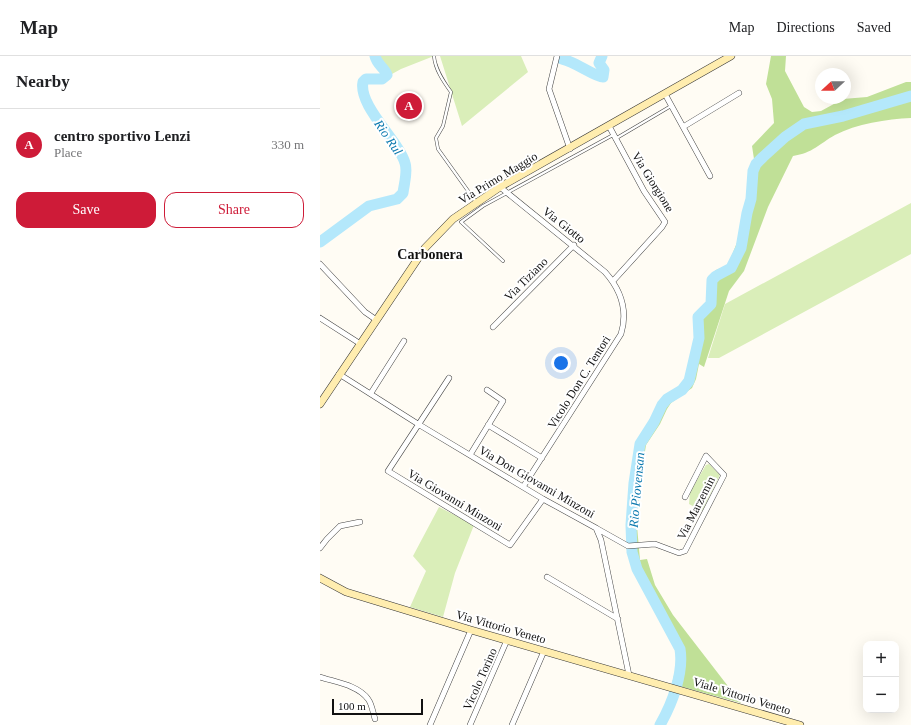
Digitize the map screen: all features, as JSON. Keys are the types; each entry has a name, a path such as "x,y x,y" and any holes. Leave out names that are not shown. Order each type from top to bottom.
{"street":[{"path":"557,56 549,89 570,149"},
{"name":"Via Primo Maggio","path":"320,404 375,319 425,248 453,219 500,187 570,149 731,56"},
{"path":"683,127 739,93"},
{"path":"665,94 710,176"},
{"name":"Via Giorgione","path":"608,126 644,191 665,222 613,281"},
{"name":"Via Giotto","path":"500,187 574,245 613,281"},
{"name":"Via Tiziano","path":"493,327 574,245"},
{"path":"320,264 365,312 375,319"},
{"name":"Vicolo Don C. Tentori","path":"523,487 621,334 624,320 623,304 613,281"},
{"path":"320,318 359,343"},
{"path":"371,393 404,341"},
{"name":"Via Don Giovanni Minzoni","path":"340,374 418,424 543,499 596,528 601,540 629,675"},
{"path":"418,424 449,378"},
{"path":"470,455 503,401 487,390"},
{"name":"Via Giovanni Minzoni","path":"418,424 388,471 510,546 543,499"},
{"path":"488,425 542,458"},
{"name":"Via Marzemin","path":"596,528 628,546 655,544 679,553 685,551 724,475 706,456 685,497"},
{"path":"320,548 340,526 360,522"},
{"path":"547,577 618,619"},
{"name":"Via Vittorio Veneto","path":"320,578 346,592 471,630 678,689"},
{"path":"430,725 471,630"},
{"name":"Vicolo Torino","path":"470,725 507,640"},
{"path":"512,725 544,651"},
{"path":"320,677 353,688 361,693 368,699 375,719"},
{"name":"Viale Vittorio Veneto","path":"678,689 800,725"}],"lane":[{"path":"434,56 442,79 451,92 443,126 436,138 438,149 476,202"},
{"path":"503,261 461,222 482,206 507,192 672,106"}],"green space":[{"path":"372,56 434,56 392,74"},
{"path":"440,56 521,56 528,72 462,126"},
{"path":"771,56 786,56 785,71 804,107 812,112 821,111 834,104 851,104 851,98 867,97 906,82 911,82 911,118 882,121 852,128 835,135 806,153 793,156 768,207 744,271 729,291 704,367 699,364 696,379 692,388 671,403 660,424 646,445 640,483 637,526 640,560 647,559 655,585 673,615 741,703 672,684 677,662 676,650 634,573 628,553 627,526 630,482 637,441 651,420 658,403 664,396 679,386 685,379 695,339 693,315 707,303 709,277 716,270 728,265 740,235 741,220 748,191 749,170 754,159 752,146 774,123 772,99 766,84"},
{"path":"911,203 911,254 719,358 708,358 725,304"},
{"path":"709,464 720,475 702,511 689,504 690,492 706,465"},
{"path":"439,507 474,525 455,573 443,617 410,607 426,571 413,556"}],"waterway":[{"name":"Rio Rul","path":"320,242 369,206 397,199 403,193 406,174 405,163 395,144 367,102 363,91 363,82 366,79 382,79 387,75 385,70 377,62 375,56"},
{"path":"562,59 603,77 604,70 599,63 602,56"},
{"name":"Rio Piovensan","path":"660,725 673,698 679,678 681,658 680,649 637,569 632,552 631,525 634,483 640,444 654,422 662,405 667,399 682,390 689,381 699,338 698,317 711,304 712,280 716,276 731,268 741,248 751,199 753,171 756,164 785,137 804,124 843,116 911,96"}],"place":[{"name":"centro sportivo Lenzi","path":"409,106"}],"district":[{"name":"Carbonera","path":"430,254"}]}
